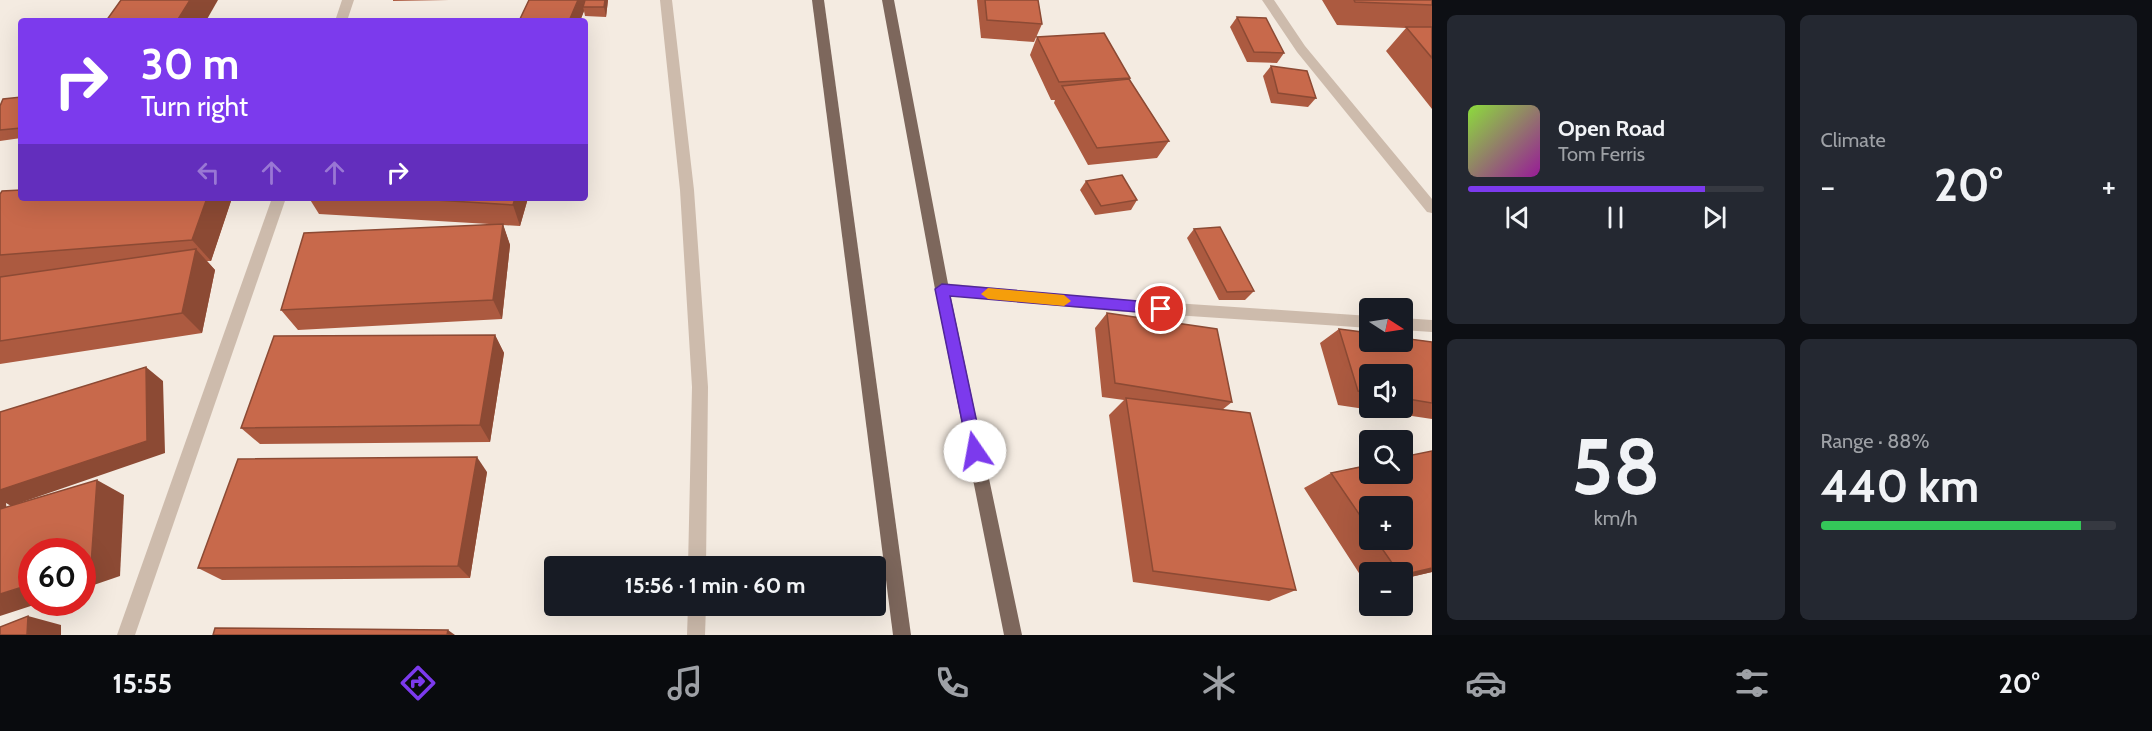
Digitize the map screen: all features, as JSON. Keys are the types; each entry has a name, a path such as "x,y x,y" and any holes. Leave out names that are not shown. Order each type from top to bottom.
{"main road":[{"path":"818,0 902,635"},
{"path":"888,0 942,289 1013,635"}],"street":[{"path":"342,18 348,0"},
{"path":"666,0 687,190 700,387 697,556"},
{"path":"1268,0 1301,49 1432,208"},
{"path":"126,635 278,201"},
{"path":"942,289 1219,313 1359,321"},
{"path":"1413,325 1432,326"},
{"path":"696,635 697,616"}],"building":[{"path":"121,0 190,0 179,18 108,18"},
{"path":"529,0 578,0 570,18 520,18"},
{"path":"585,0 605,0 604,7 583,7"},
{"path":"985,0 1038,0 1042,24 987,20"},
{"path":"1354,0 1432,0 1432,5 1355,2"},
{"path":"1237,17 1266,18 1284,53 1254,52"},
{"path":"1406,27 1432,27 1432,58"},
{"path":"1104,33 1130,78 1059,82 1037,37"},
{"path":"1271,66 1307,71 1316,98 1278,93"},
{"path":"1129,79 1169,141 1097,148 1062,86"},
{"path":"18,97 18,128 0,130 0,106 3,99"},
{"path":"1122,175 1137,200 1101,206 1086,181"},
{"path":"18,190 18,201 206,201 192,240 0,255 0,194 2,191"},
{"path":"451,201 514,201 513,205"},
{"path":"503,224 493,300 281,310 304,233"},
{"path":"1220,227 1254,291 1227,292 1194,229"},
{"path":"196,249 182,313 0,341 0,277"},
{"path":"1107,313 1217,329 1232,402 1115,383"},
{"path":"1339,329 1359,332 1359,352 1413,352 1413,339 1432,342 1432,403 1413,400 1413,364 1359,364 1358,391"},
{"path":"495,335 480,425 241,428 274,336"},
{"path":"146,367 147,441 0,490 0,412"},
{"path":"1126,398 1250,413 1296,590 1153,571"},
{"path":"1432,451 1432,568 1413,572 1413,562 1391,562 1383,550 1413,550 1413,496 1359,496 1359,514 1331,473 1359,467 1359,484 1413,484 1413,455"},
{"path":"477,457 458,566 198,568 238,459"},
{"path":"97,480 93,538 18,538 18,588 0,594 0,509"},
{"path":"28,616 27,635 0,635 0,627"},
{"path":"215,628 448,630 447,635 213,635"}],"slow traffic":[{"path":"988,294 1064,301"}],"route":[{"path":"975,451 942,289 1161,309"}]}
